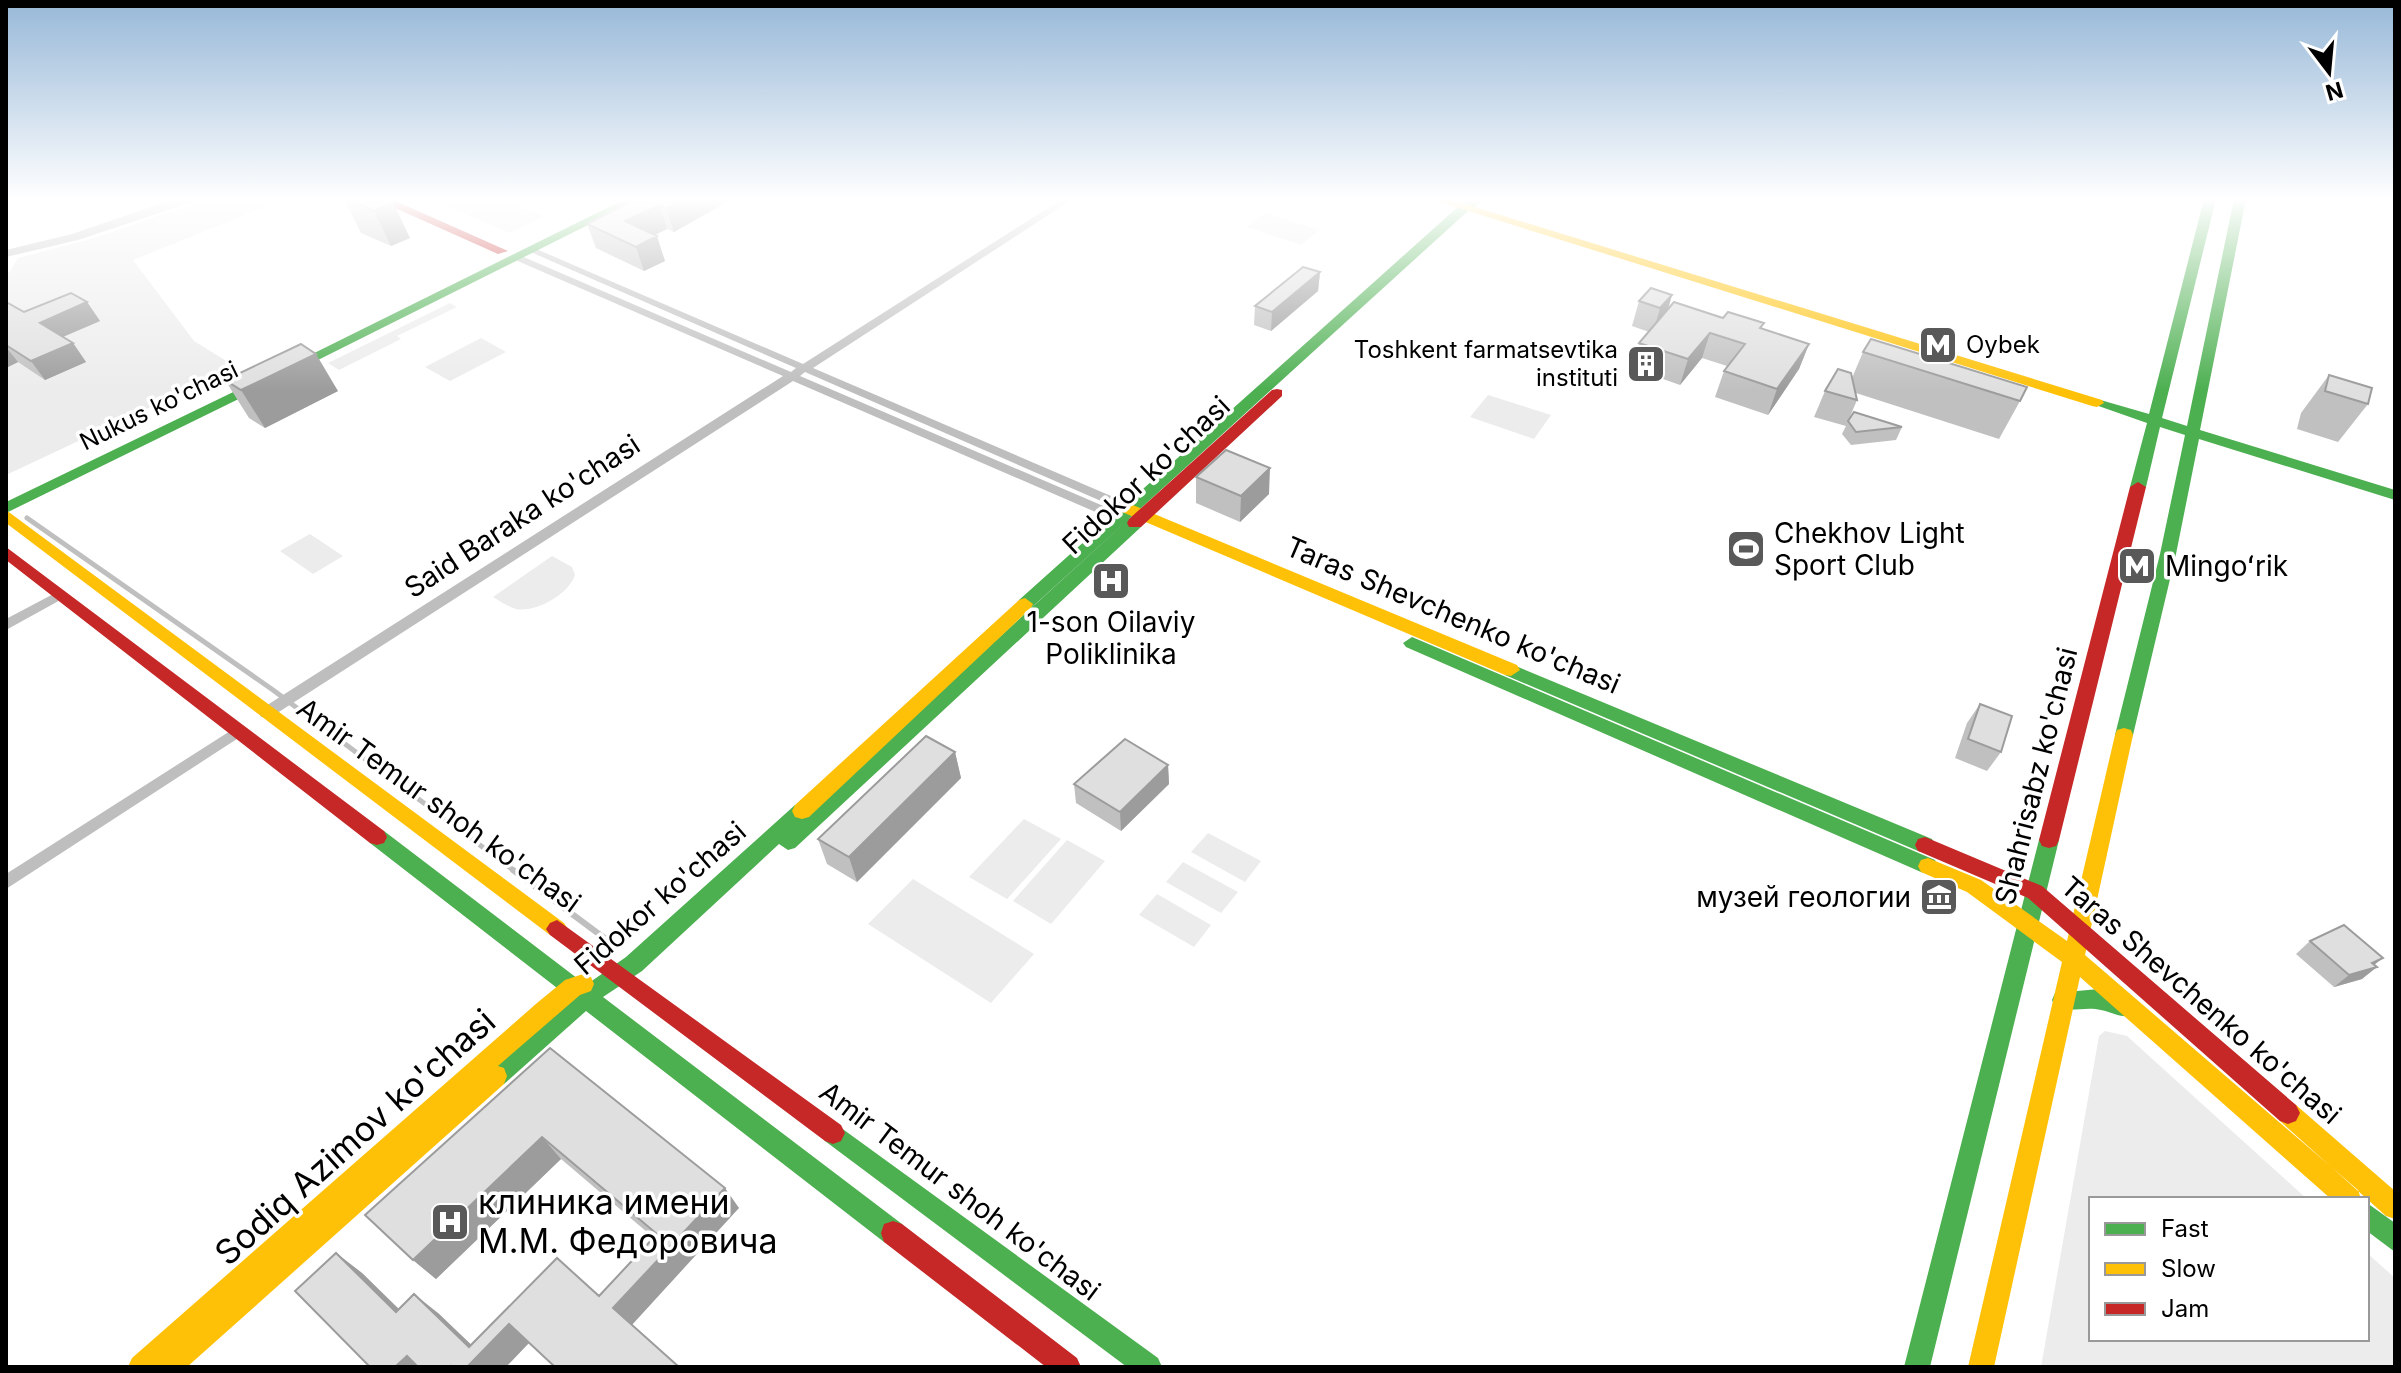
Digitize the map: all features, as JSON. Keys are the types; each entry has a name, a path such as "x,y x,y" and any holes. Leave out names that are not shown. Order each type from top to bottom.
{"main road":[{"name":"Nukus ko'chasi","path":"6,492 267,365 488,263"},
{"name":"Nukus ko'chasi","path":"6,508 490,263"},
{"name":"Fidokor ko'chasi","path":"579,992 627,977 686,918 1409,263"},
{"path":"1666,263 2195,426 2395,481"},
{"name":"Shahrisabz ko'chasi","path":"1917,1367 2194,263"},
{"path":"1981,1367 2078,929 2195,426 2227,263"},
{"path":"2195,426 2395,495"},
{"name":"Amir Temur shoh ko'chasi","path":"6,515 266,713 627,977 1149,1367"},
{"name":"Taras Shevchenko ko'chasi","path":"1131,516 2035,892 2395,1207"},
{"name":"Taras Shevchenko ko'chasi","path":"1131,516 1974,886 2028,922 2072,957 2347,1197"},
{"path":"6,552 1068,1367"},
{"path":"59,595 90,579"},
{"name":"Said Baraka ko'chasi","path":"238,731 266,713"},
{"name":"Sodiq Azimov ko'chasi","path":"141,1367 579,992"},
{"name":"Sodiq Azimov ko'chasi","path":"167,1367 579,992"},
{"name":"Taras Shevchenko ko'chasi","path":"2063,1000 2099,999 2142,1018"},
{"path":"2369,1217 2395,1239"}],"street":[{"name":"Taras Shevchenko ko'chasi","path":"546,263 1131,516"},
{"name":"Said Baraka ko'chasi","path":"266,713 968,263"},
{"path":"6,625 59,595"},
{"name":"Said Baraka ko'chasi","path":"6,882 238,731"}],"shaded area":[{"path":"15,263 135,263 194,341 236,367 6,475 6,277"},
{"path":"450,303 457,307 397,336 401,339 339,370 328,363"},
{"path":"481,338 506,352 450,381 425,367"},
{"path":"1488,395 1551,415 1534,439 1470,417"},
{"path":"310,534 343,556 313,574 280,551"},
{"path":"552,556 572,567 575,575 566,589 551,601 524,609 513,608 493,597"},
{"path":"1024,819 1061,839 1007,899 969,877"},
{"path":"1208,833 1261,861 1245,882 1191,852"},
{"path":"1067,840 1105,861 1051,924 1013,901"},
{"path":"1183,862 1238,892 1221,913 1166,882"},
{"path":"913,879 1034,954 991,1003 868,924"},
{"path":"1157,894 1211,925 1194,947 1139,915"},
{"path":"2105,1031 2127,1036 2305,1197 2089,1197 2089,1341 2369,1341 2369,1255 2395,1278 2395,1367 2041,1367 2099,1036"}],"building":[{"path":"1303,267 1320,272 1272,312 1255,306"},
{"path":"1651,288 1672,295 1660,308 1639,301"},
{"path":"71,293 87,302 40,323 73,343 31,361 6,345 6,302 24,312"},
{"path":"1674,302 1723,318 1728,312 1764,323 1760,328 1809,344 1777,389 1724,371 1745,344 1710,333 1688,359 1639,343"},
{"path":"1871,339 2027,387 2020,401 1863,352"},
{"path":"301,344 316,354 241,390 225,380"},
{"path":"1838,369 1851,373 1857,400 1825,391"},
{"path":"2329,375 2372,388 2368,404 2325,391"},
{"path":"1854,412 1902,427 1856,432 1848,421"},
{"path":"1226,450 1270,468 1241,496 1196,477"},
{"path":"1980,704 2012,716 2001,752 1968,739"},
{"path":"926,736 955,752 849,857 818,839"},
{"path":"1125,739 1168,765 1120,812 1074,784"},
{"path":"2344,925 2383,958 2372,963 2377,967 2349,975 2310,941"},
{"name":"клиника имени М.М. Федоровича","path":"550,1048 725,1188 613,1308 679,1367 555,1367 509,1324 467,1367 418,1367 407,1356 395,1367 370,1367 295,1291 336,1253 396,1312 414,1294 469,1347 557,1258 599,1296 657,1234 542,1137 413,1260 365,1215"}],"waterway":[{"path":"27,518 273,690 516,872"},
{"path":"513,870 607,940"}],"traffic: fast":[{"path":"291,368 504,263"},
{"path":"1025,604 1403,263"},
{"path":"2138,487 2194,263"},
{"path":"2124,735 2168,554 2227,263"},
{"path":"6,508 260,383"},
{"path":"2097,403 2395,495"},
{"path":"788,842 1135,523"},
{"path":"1412,643 1928,866"},
{"path":"1511,670 1925,845"},
{"path":"496,1076 586,997 634,964 802,811"},
{"path":"377,837 893,1233"},
{"path":"1917,1367 2049,840"},
{"path":"2063,1000 2099,999 2125,1008"},
{"path":"833,1133 1149,1367"},
{"path":"2369,1217 2395,1239"}],"traffic: slow":[{"path":"1644,263 2097,403"},
{"path":"1128,508 1511,670"},
{"path":"6,515 557,929"},
{"path":"802,811 1025,604"},
{"path":"1981,1367 2124,735"},
{"path":"1928,866 1974,886 2072,957 2347,1197"},
{"path":"141,1367 545,1010 573,987 583,984"},
{"path":"167,1367 496,1076"},
{"path":"2288,1113 2395,1207"}],"traffic: jam":[{"path":"1135,523 1277,393"},
{"path":"2049,840 2138,487"},
{"path":"6,552 377,837"},
{"path":"1925,845 2035,892 2288,1113"},
{"path":"557,929 833,1133"},
{"path":"893,1233 1068,1367"}],"place":[{"name":"Oybek","path":"1938,345"},
{"name":"Toshkent farmatsevtika instituti","path":"1646,364"},
{"name":"Chekhov Light Sport Club","path":"1746,549"},
{"name":"Mingoʻrik","path":"2137,566"},
{"name":"1-son Oilaviy Poliklinika","path":"1111,581"},
{"name":"музей геологии","path":"1939,897"},
{"name":"клиника имени М.М. Федоровича","path":"450,1222"}]}
